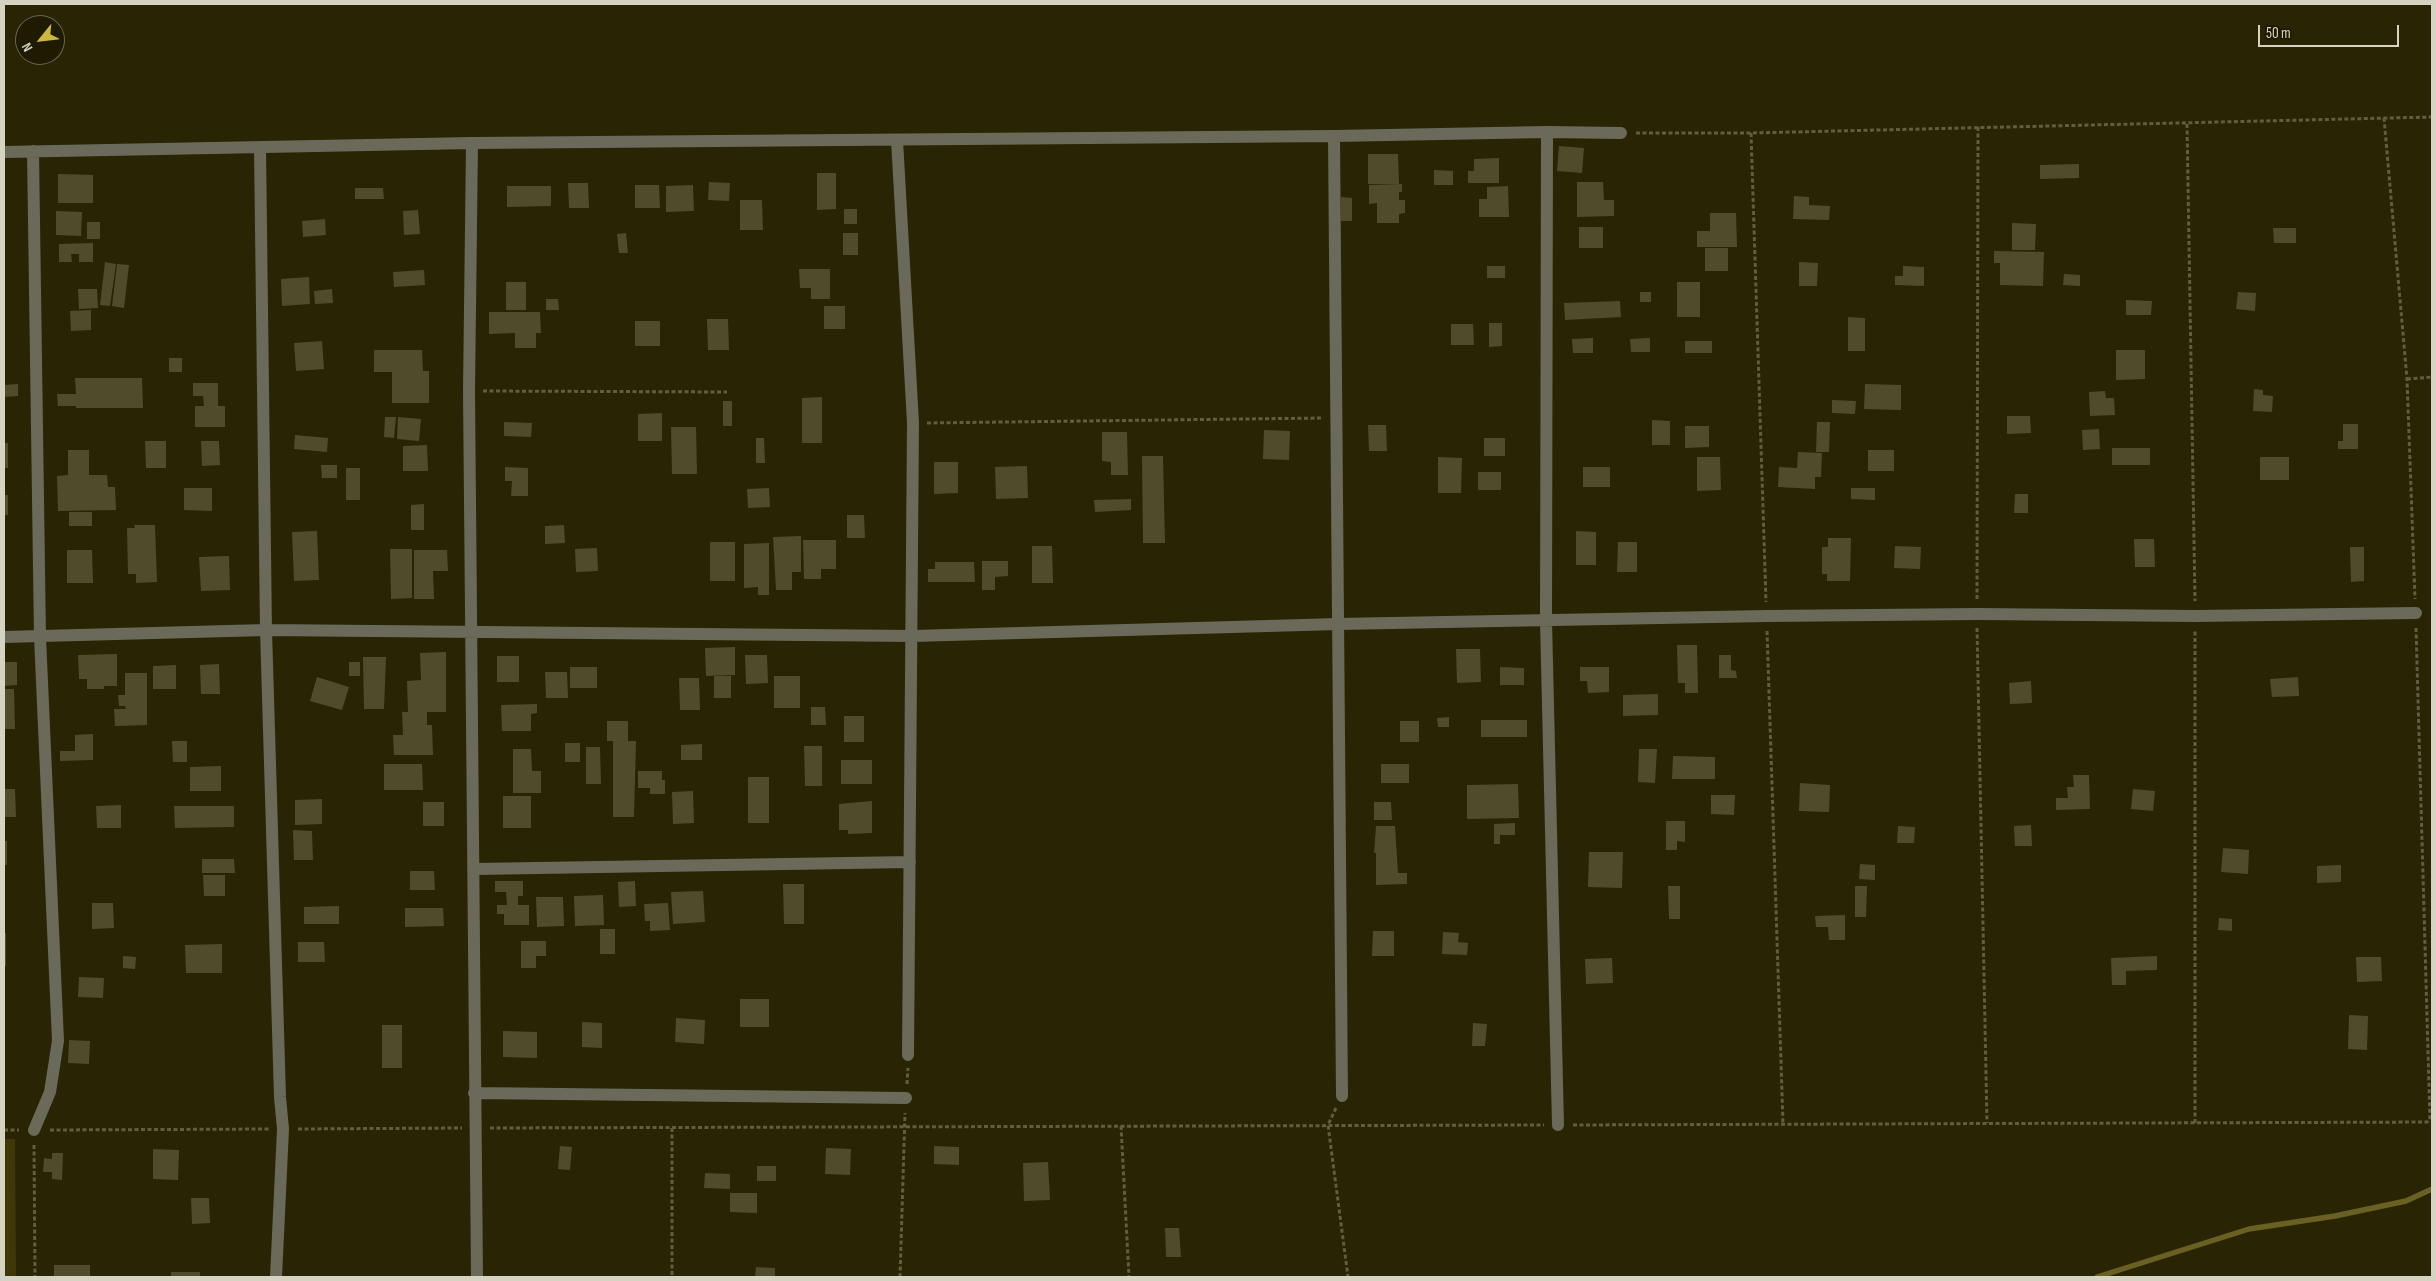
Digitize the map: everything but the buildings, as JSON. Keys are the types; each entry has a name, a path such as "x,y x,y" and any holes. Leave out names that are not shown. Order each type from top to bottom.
{"street":[{"path":"1547,132 1546,621 1558,1125"},
{"path":"4,152 472,144 1334,136 1547,132 1621,133"},
{"path":"1334,136 1342,1096"},
{"path":"897,140 913,423 913,636 908,1055"},
{"path":"472,144 470,391 475,869 474,1093 477,1277"},
{"path":"260,148 266,630 280,1097 284,1129 276,1277"},
{"path":"33,152 40,637 58,1041 50,1092 34,1130"},
{"path":"4,637 266,630 913,636 1338,624 1977,614 2195,616 2416,613"},
{"path":"475,869 910,862"},
{"path":"474,1093 906,1098"}],"path":[{"path":"1621,133 1751,133 2432,117"},
{"path":"2407,379 2432,377"},
{"path":"470,391 727,392"},
{"path":"913,423 1336,417"},
{"path":"900,1277 908,1055"},
{"path":"1342,1096 1328,1126 1348,1277"},
{"path":"4,1130 2432,1122"},
{"path":"1121,1126 1129,1277"},
{"path":"672,1128 672,1277"},
{"path":"34,1130 34,1277"}],"shaded area":[{"path":"4,1139 15,1139 16,1277 4,1277"}],"waterway":[{"path":"2097,1277 2249,1229 2335,1216 2406,1201 2432,1189"}]}
